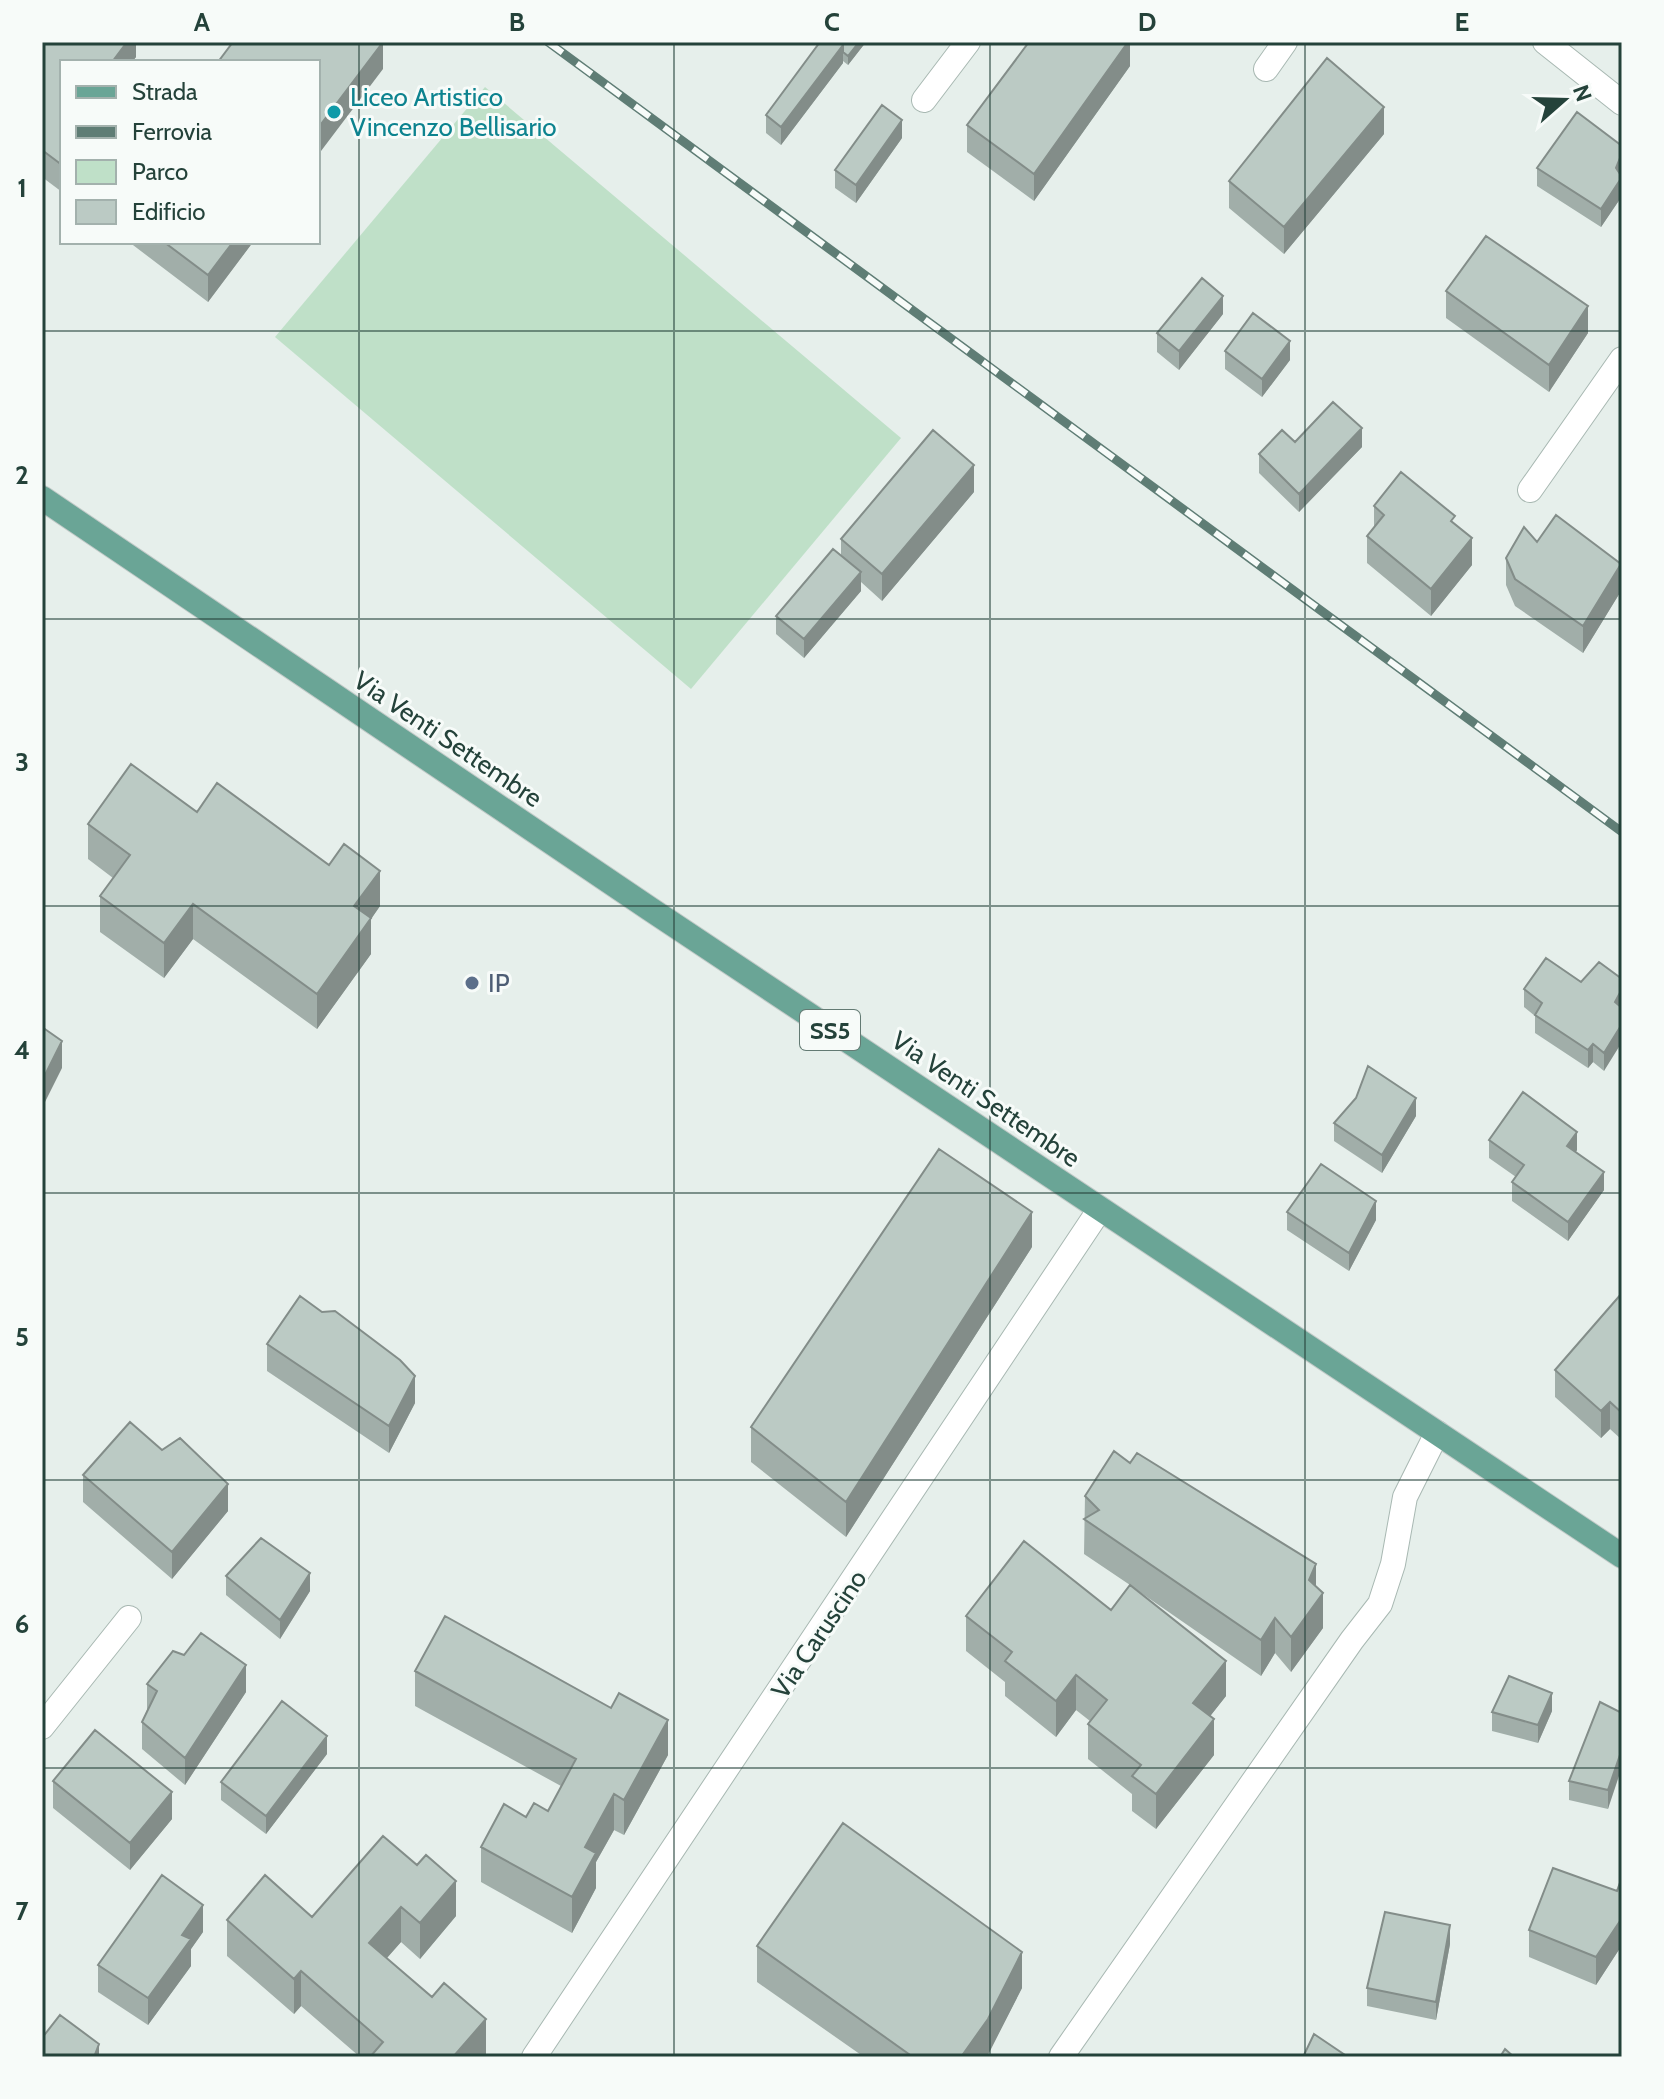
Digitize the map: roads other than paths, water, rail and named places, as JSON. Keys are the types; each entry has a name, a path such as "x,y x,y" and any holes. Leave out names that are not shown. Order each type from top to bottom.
{"main road":[{"name":"Via Venti Settembre","path":"42,498 1622,1556"}],"street":[{"path":"924,100 968,42"},
{"path":"1266,69 1285,42"},
{"path":"1545,42 1622,103"},
{"path":"1530,490 1622,359"},
{"name":"Via Caruscino","path":"534,2057 1100,1209"},
{"path":"1061,2057 1342,1653 1380,1604 1393,1564 1405,1497 1437,1433"},
{"path":"42,1727 129,1618"}],"railway":[{"path":"548,42 1622,832"}],"place":[{"name":"Liceo Artistico Vincenzo Bellisario","path":"334,112"},
{"name":"IP","path":"472,983"}]}
